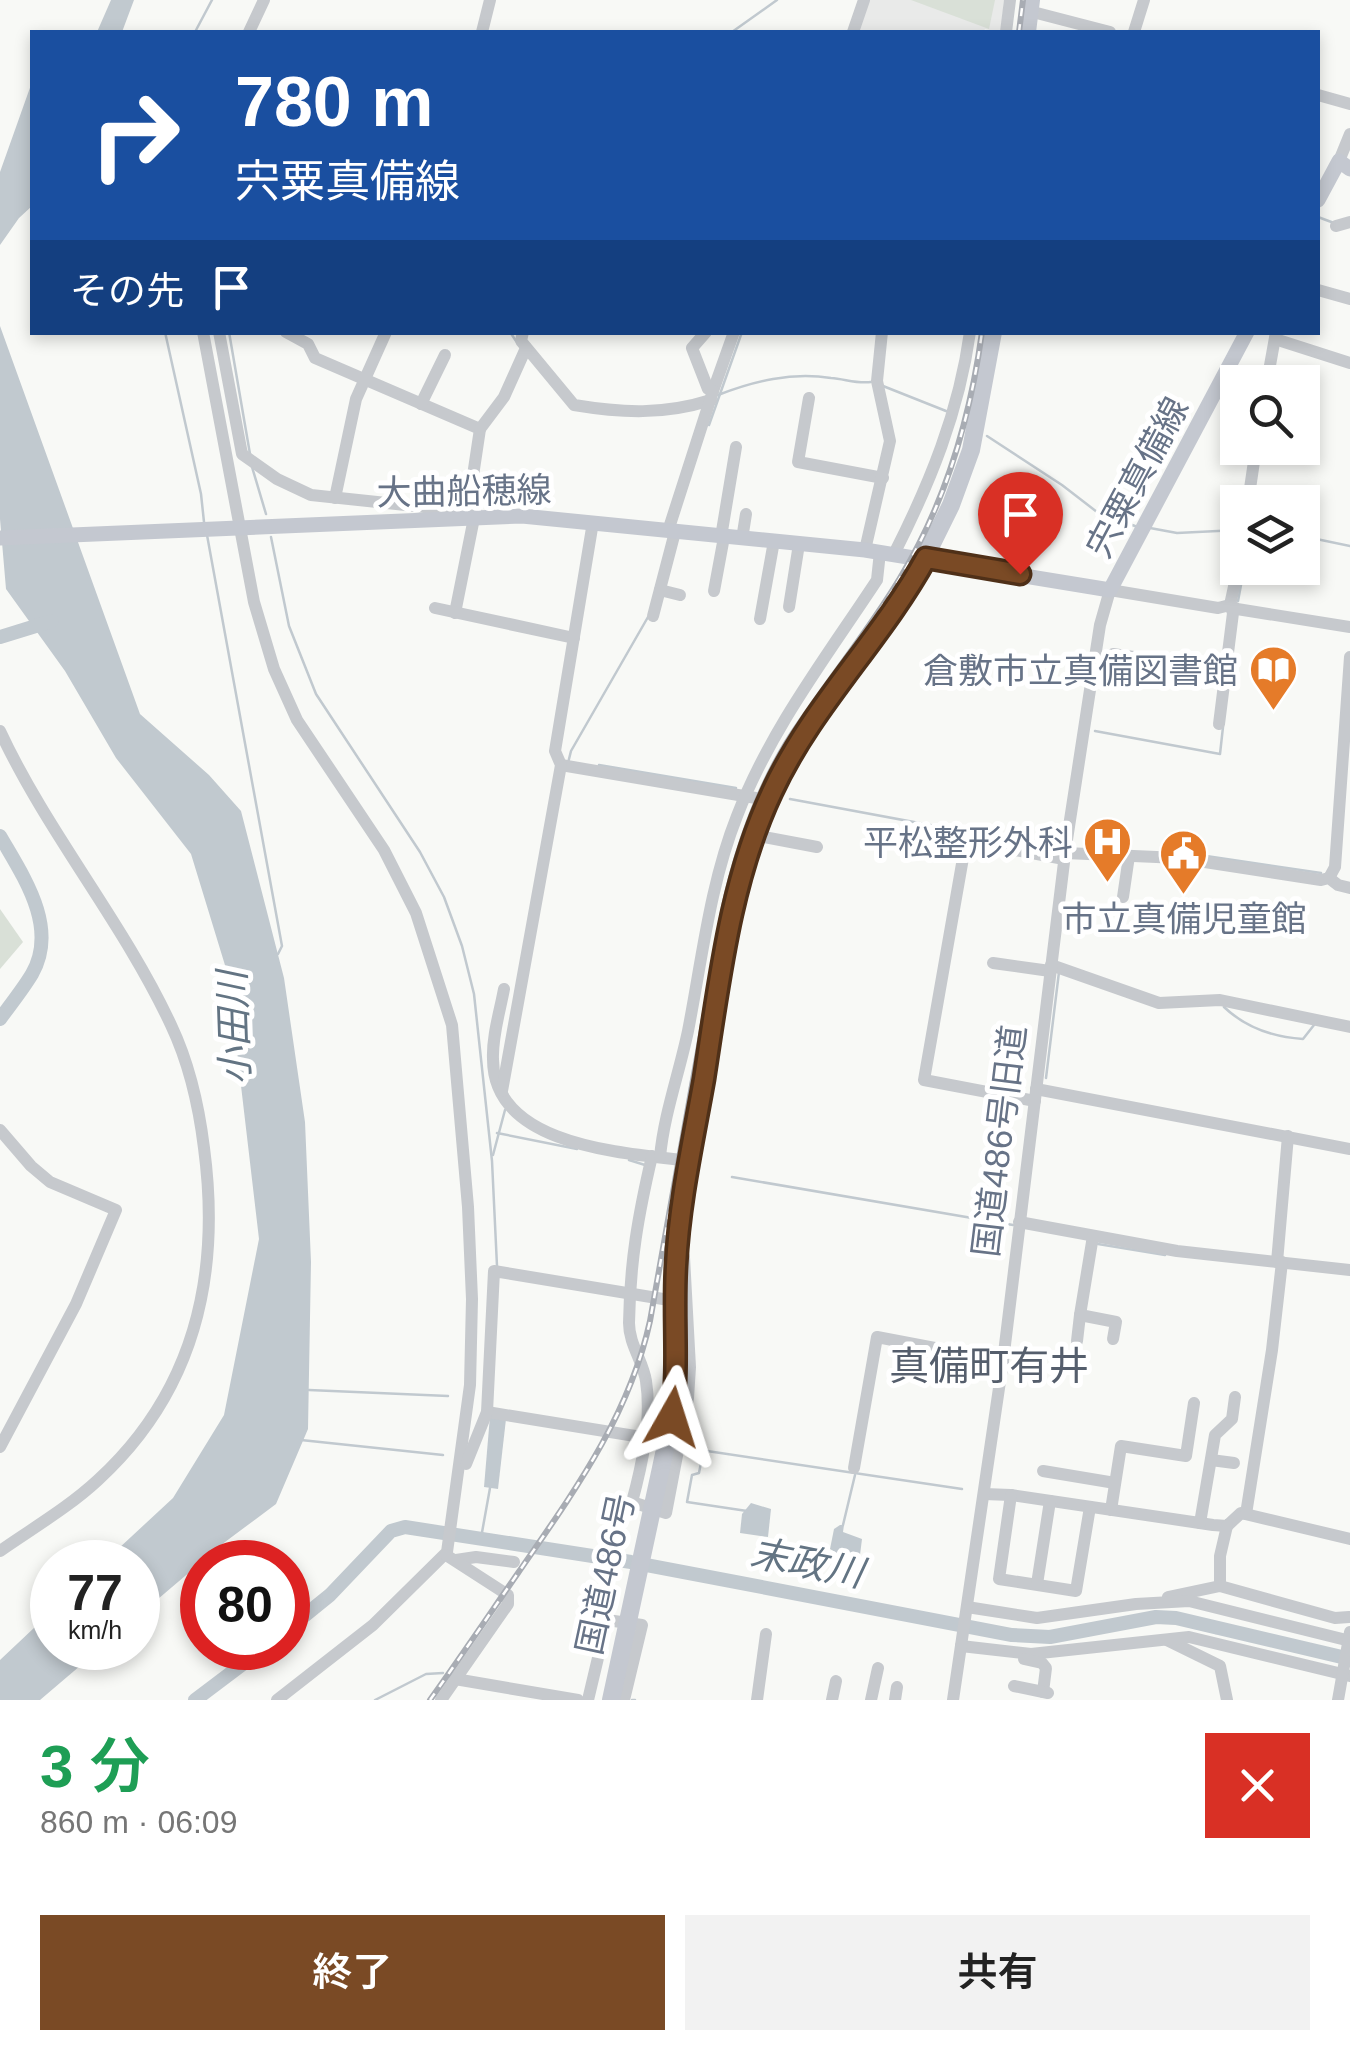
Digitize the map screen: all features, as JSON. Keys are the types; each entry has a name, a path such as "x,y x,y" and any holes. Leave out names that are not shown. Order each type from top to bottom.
{"highway":[{"name":"国道486号","path":"611,1700 672,1417 678,1369 675,1302 679,1225 726,944 754,836 768,800 816,716 891,616 926,558 971,450 992,335"}],"main road":[{"path":"1320,197 1344,165"},
{"name":"宍粟真備線","path":"926,558 1110,590 1246,335"},
{"name":"大曲船穂線","path":"0,538 522,516 926,558"}],"street":[{"path":"250,30 264,0"},
{"path":"482,30 490,0"},
{"path":"853,30 864,0"},
{"path":"1006,30 1010,0"},
{"path":"1135,30 1144,0"},
{"path":"1030,6 1076,28"},
{"path":"1320,96 1350,104"},
{"path":"1344,165 1350,134"},
{"path":"1320,291 1350,299"},
{"path":"204,335 254,602 274,669 297,720 384,850 416,912 452,1025 464,1142 472,1299 470,1385 450,1553 373,1625 276,1700"},
{"path":"220,335 242,454 251,461 297,491 462,511 471,517"},
{"path":"335,498 356,398 385,335"},
{"path":"523,335 521,341 526,348 574,405 618,413 678,410 712,396"},
{"path":"703,335 692,348 712,396"},
{"path":"652,616 671,532 733,335"},
{"path":"679,1225 687,1288 690,1367 681,1444 666,1513 632,1502 645,1437 647,1384 629,1326 634,1232 687,1037 718,875 745,796 780,728 877,580 883,478 890,441 878,383 882,335"},
{"path":"879,552 926,492 946,440 970,335"},
{"path":"1270,365 1275,336 1350,363"},
{"path":"310,338 314,358 480,429"},
{"path":"455,613 471,517 476,508 471,489 480,429 504,397 526,348"},
{"path":"422,404 444,354"},
{"path":"810,398 798,462 883,478"},
{"path":"714,591 736,447"},
{"path":"742,539 746,514"},
{"path":"593,522 555,751 567,766 768,800"},
{"path":"760,619 774,541"},
{"path":"789,607 800,544"},
{"path":"1219,724 1234,585"},
{"path":"660,590 680,594"},
{"path":"1110,590 1218,608 1230,605 1237,610 1350,627"},
{"name":"国道486号旧道","path":"953,1700 1003,1361 1064,856 1102,612 1110,590"},
{"path":"435,608 574,638"},
{"path":"1094,665 1100,666 1113,654 1202,667 1225,676"},
{"path":"1350,657 1336,867 1329,878 1321,880 1208,861 1064,856 966,841 924,1080 1350,1149"},
{"path":"0,730 43,815 149,982 173,1027 201,1124 210,1193 206,1290 189,1345 168,1392 99,1479 0,1551"},
{"path":"506,1098 567,766"},
{"path":"754,836 818,847"},
{"path":"1123,897 1129,856"},
{"path":"1329,878 1350,888"},
{"path":"993,962 1051,968 1159,1003 1220,1000 1350,1026"},
{"path":"504,989 492,1059 506,1098 524,1121 546,1134 690,1162"},
{"path":"0,1130 30,1166 50,1182 116,1210 76,1304 0,1448"},
{"path":"1246,1514 1272,1350 1288,1136"},
{"path":"1020,1222 1092,1240 1350,1270"},
{"path":"1077,1341 1092,1240"},
{"path":"461,1469 492,1412 497,1270 675,1302"},
{"path":"1080,1315 1116,1322 1114,1339"},
{"path":"854,1468 877,1338 1003,1361"},
{"path":"1200,1523 1215,1435 1232,1418 1235,1397"},
{"path":"1111,1510 1121,1446 1186,1456 1194,1402"},
{"path":"492,1412 681,1444"},
{"path":"1211,1460 1234,1463"},
{"path":"1044,1472 1115,1483"},
{"path":"984,1494 1226,1526"},
{"path":"1012,1495 999,1579 1076,1590 1090,1508"},
{"path":"1037,1584 1050,1501"},
{"path":"1220,1586 1226,1526 1237,1514 1350,1539"},
{"path":"450,1553 514,1562"},
{"path":"440,1700 508,1604 508,1595 450,1553"},
{"path":"1157,1602 1193,1589 1220,1586 1335,1618 1349,1617"},
{"path":"966,1612 1038,1618 1157,1602 1190,1601 1217,1606 1349,1639 1338,1700"},
{"path":"455,1679 569,1699 586,1698 607,1620 642,1625 624,1700"},
{"path":"756,1700 766,1634"},
{"path":"1008,1653 1060,1652 1160,1638 1200,1638 1344,1674"},
{"path":"1160,1638 1220,1666 1228,1700"},
{"path":"962,1641 1042,1663 1046,1668 1046,1692 1014,1686"},
{"path":"872,1700 878,1668"},
{"path":"832,1700 836,1681"}],"shaded area":[{"path":"111,0 134,0 123,30 98,30"},
{"path":"867,0 1004,0 1001,30 856,30"},
{"path":"911,0 995,0 989,29"},
{"path":"30,88 30,208 0,245 0,172"},
{"path":"0,326 140,714 209,775 241,811 284,978 305,1122 311,1262 308,1429 276,1504 228,1540 180,1540 180,1580 160,1597 160,1540 128,1540 173,1498 224,1415 259,1239 228,975 191,854 116,758 65,671 6,589 0,519"},
{"path":"0,909 23,942 0,969"},
{"path":"490,1416 506,1419 498,1489 484,1487"},
{"path":"751,1503 771,1509 768,1537 740,1533 742,1514"},
{"path":"844,1525 843,1532 862,1539 860,1555 842,1556 830,1549 834,1529"},
{"path":"30,1632 30,1670 75,1670 40,1700 0,1700 0,1660"}],"waterway":[{"path":"196,30 212,0"},
{"path":"735,30 777,0"},
{"path":"1320,218 1334,223"},
{"path":"166,335 204,522"},
{"path":"230,335 250,454"},
{"path":"512,335 516,341"},
{"path":"709,425 741,335"},
{"path":"718,395 787,377 871,382"},
{"path":"883,386 946,411"},
{"path":"987,436 1097,512 1135,526"},
{"path":"252,467 266,514"},
{"path":"1150,528 1177,533 1220,531"},
{"path":"207,535 282,946 278,954"},
{"path":"271,537 289,626 316,694 420,852 444,897 462,946 474,994 492,1161 497,1266"},
{"path":"1320,540 1350,546"},
{"path":"1238,601 1241,585"},
{"path":"568,763 571,751 648,617"},
{"path":"0,637 52,621"},
{"path":"1095,731 1220,754 1223,727"},
{"path":"599,765 736,788"},
{"path":"790,799 1059,849"},
{"path":"0,836 35,902 42,938 32,974 0,1019"},
{"path":"1186,853 1321,873"},
{"path":"1046,1078 1059,972"},
{"path":"1224,1007 1250,1026 1281,1036 1303,1039 1314,1025"},
{"path":"493,1155 505,1110"},
{"path":"497,1133 577,1149"},
{"path":"629,1160 645,1165"},
{"path":"732,1177 1013,1225"},
{"path":"1098,1244 1165,1255"},
{"path":"309,1390 448,1396"},
{"path":"301,1440 443,1455"},
{"path":"687,1448 962,1489"},
{"path":"703,1452 699,1473 692,1475 687,1502 747,1511"},
{"path":"843,1525 855,1475"},
{"path":"481,1538 490,1488"},
{"name":"末政川","path":"310,1611 391,1531 405,1527 631,1562 1012,1635 1050,1637 1156,1617 1176,1618 1350,1659"},
{"name":"末政川","path":"1215,1626 1216,1633"},
{"name":"末政川","path":"195,1700 235,1670"},
{"path":"375,1700 426,1674 443,1673"}],"railway":[{"path":"1019,30 1023,0"},
{"path":"430,1700 578,1483 628,1390 650,1321 724,906 741,842 787,742 887,599 931,520 963,428 981,335"}],"place":[{"name":"倉敷市立真備図書館","path":"1273,712"},
{"name":"平松整形外科","path":"1108,884"},
{"name":"市立真備児童館","path":"1184,896"}],"district":[{"name":"真備町有井","path":"989,1366"}],"route":[{"path":"672,1417 678,1369 675,1302 679,1225 726,944 760,819 816,716 891,616 926,558 1020,574"}],"water label":[{"name":"小田川","path":"234,1028"}]}
